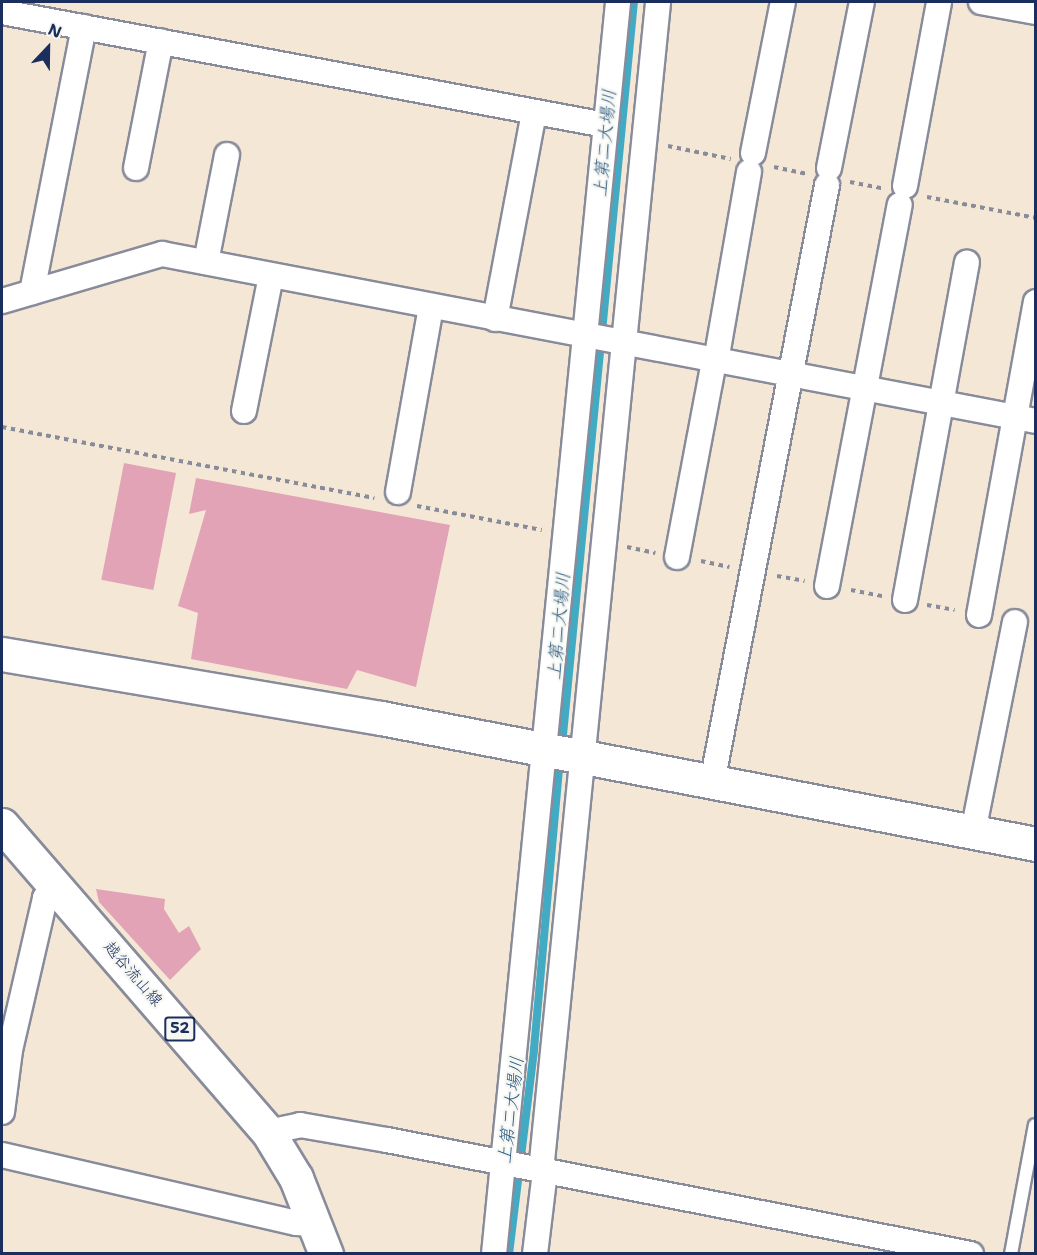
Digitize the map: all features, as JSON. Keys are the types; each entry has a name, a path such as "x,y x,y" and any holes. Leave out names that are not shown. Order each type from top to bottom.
{"street":[{"path":"494,1254 563,534 586,336 618,2"},
{"path":"535,1254 603,543 626,344 658,2"},
{"path":"677,557 783,2"},
{"path":"712,783 862,2"},
{"path":"827,586 939,2"},
{"path":"981,2 1035,12"},
{"path":"2,12 605,125"},
{"path":"32,292 84,27"},
{"path":"135,168 161,41"},
{"path":"495,319 534,113"},
{"path":"206,262 227,155"},
{"path":"2,301 162,254 1025,419"},
{"path":"905,600 938,404 967,263"},
{"path":"244,411 271,276"},
{"path":"979,615 1025,419 1035,302"},
{"path":"395,499 431,307"},
{"path":"973,832 1015,622"},
{"path":"2,654 543,750 583,760 1035,844"},
{"name":"越谷流山線","path":"2,825 268,1132 296,1178 321,1239"},
{"path":"2,1112 10,1050 45,898 57,888"},
{"path":"268,1132 300,1125 971,1254"},
{"path":"2,1155 296,1223 321,1239"}],"lane":[{"path":"1011,1254 1035,1125"}],"path":[{"path":"2,427 395,499 563,534"}],"building":[{"path":"124,463 176,473 153,590 101,580"},
{"path":"196,478 450,525 416,687 357,670 347,689 191,659 198,613 178,606 206,510 189,514"},
{"path":"96,889 165,899 164,909 179,933 189,926 201,949 170,980 99,902"}],"waterway":[{"name":"上第二大場川","path":"562,745 634,2"},
{"name":"上第二大場川","path":"509,1254 534,1049 560,760"}]}
